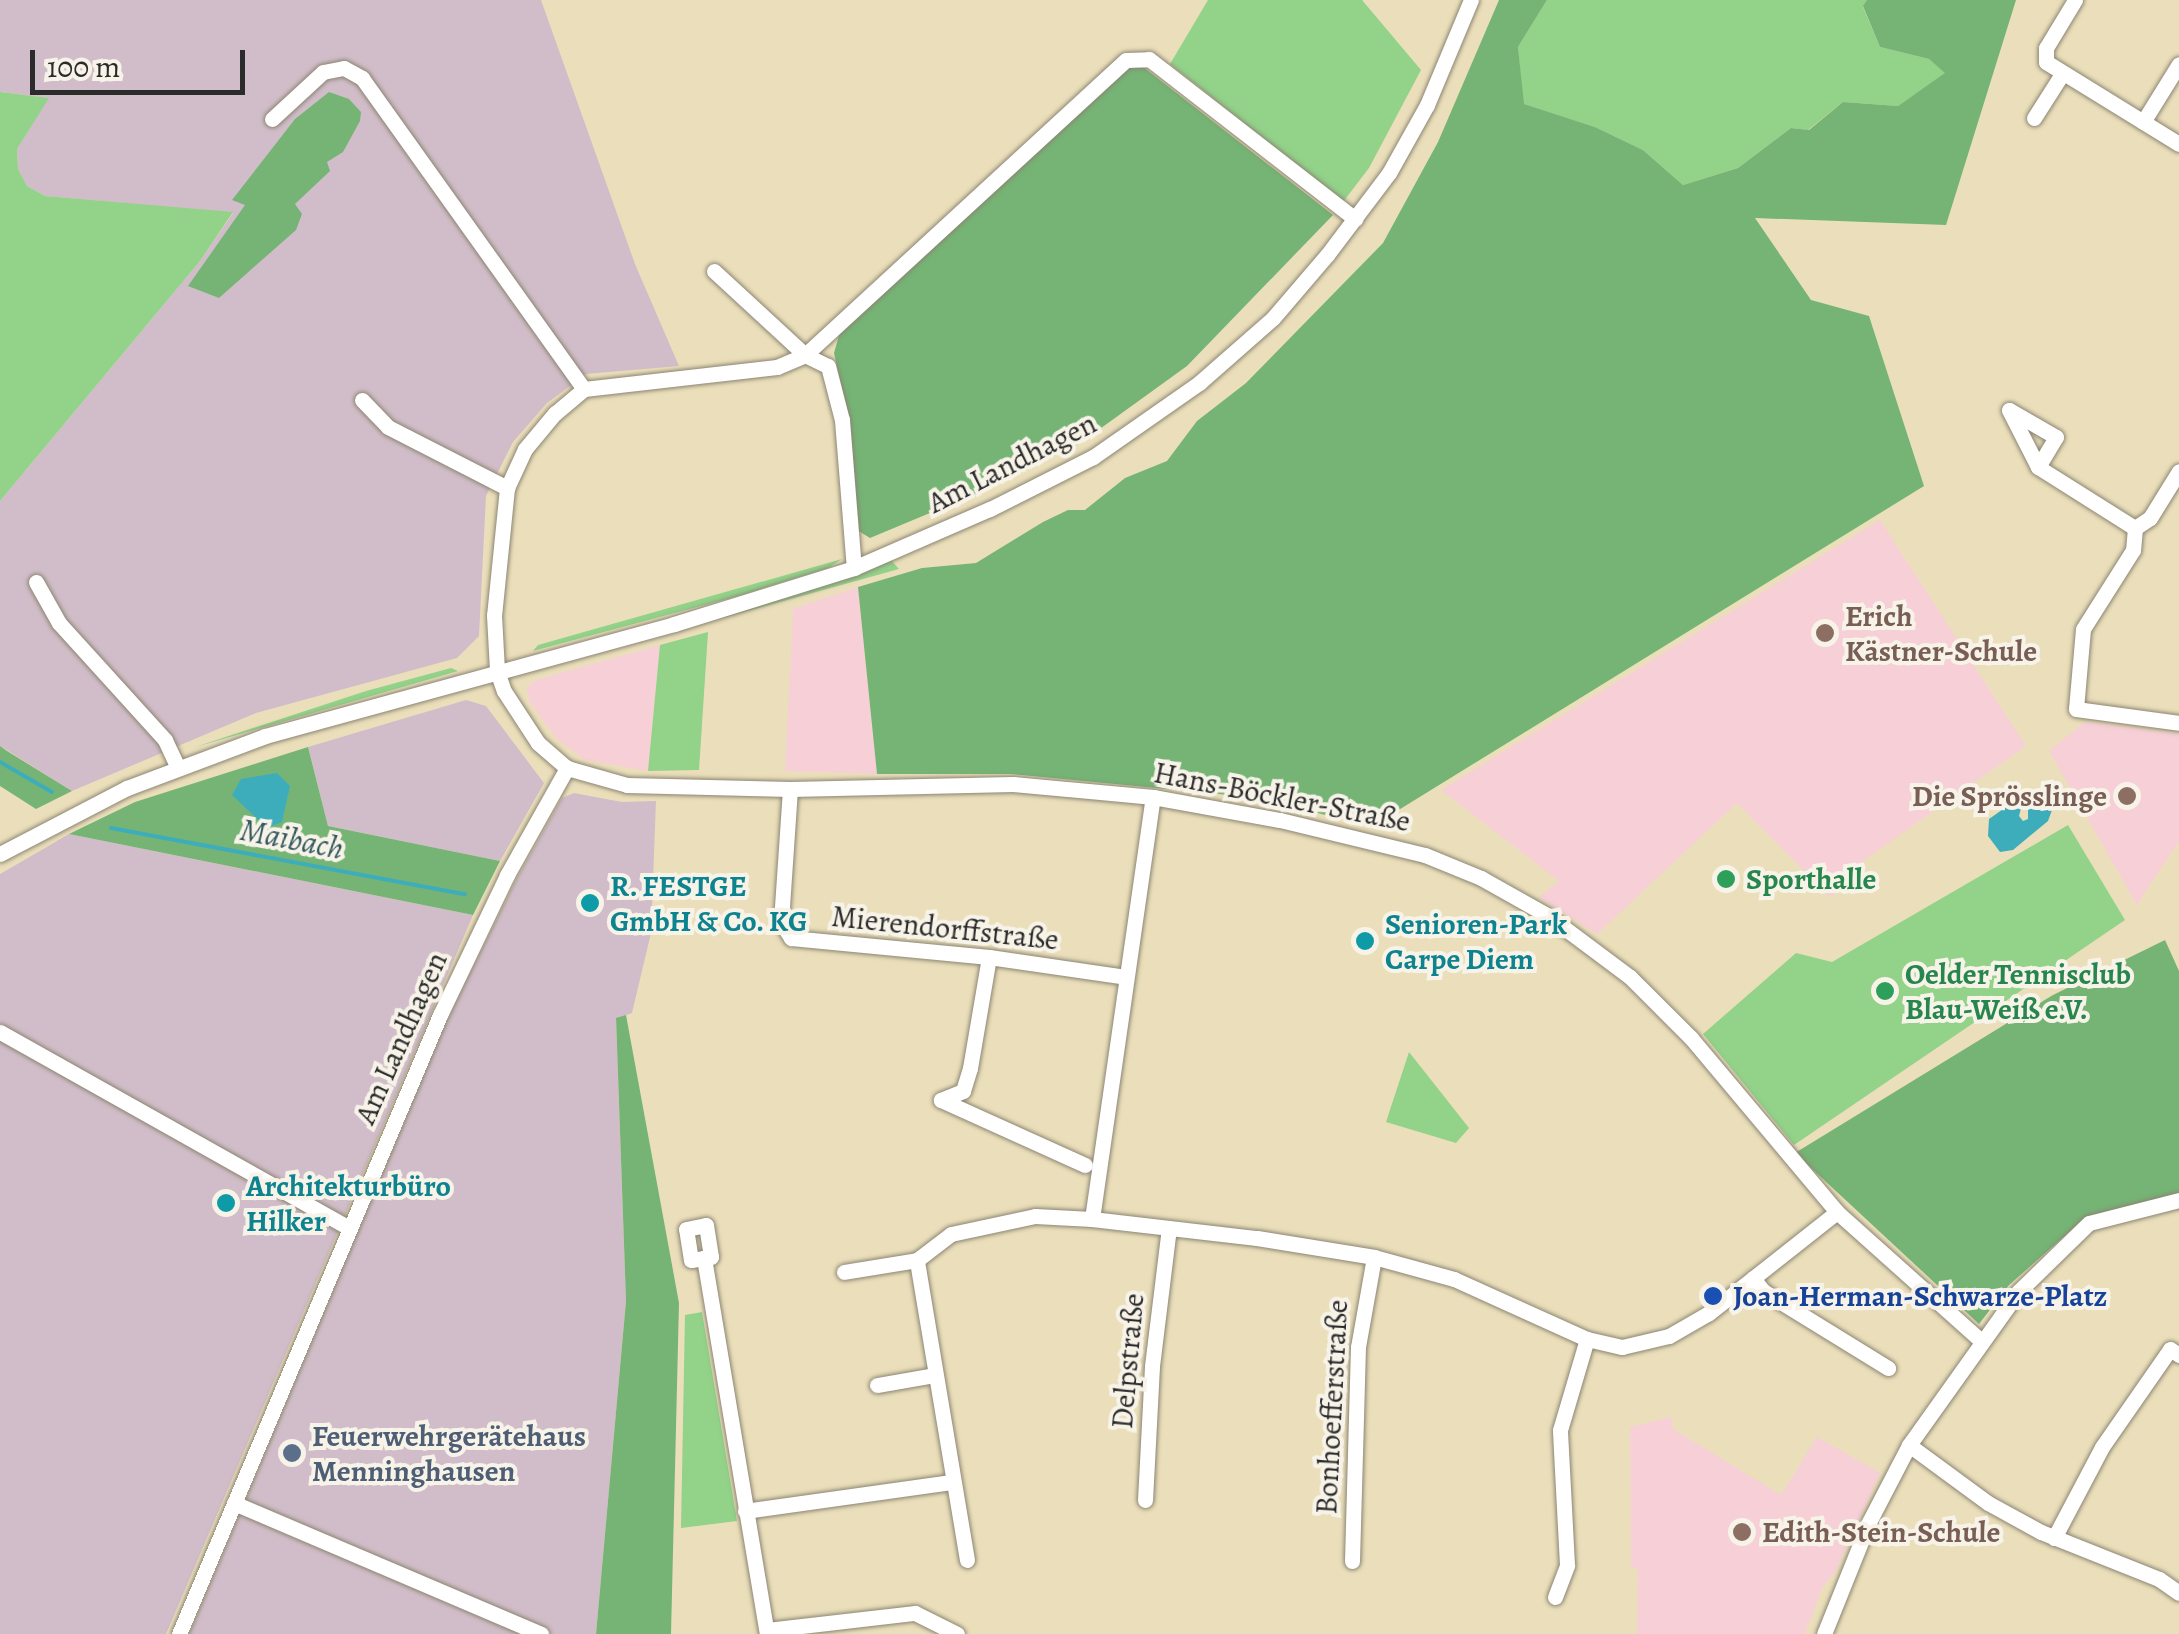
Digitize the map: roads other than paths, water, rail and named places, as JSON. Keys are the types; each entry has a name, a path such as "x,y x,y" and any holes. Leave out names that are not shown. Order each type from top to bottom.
{"street":[{"name":"Am Landhagen","path":"0,854 45,828 177,766 265,736 757,600 854,568 990,509 1108,447 1199,384 1273,318 1355,220 1428,105 1471,0"},
{"path":"2074,0 2046,48 2046,62 2179,144"},
{"path":"497,671 494,615 507,488 525,450 555,414 584,390 778,367 805,355 1126,60 1149,59 1355,220"},
{"path":"2144,122 2179,64"},
{"path":"272,119 323,72 344,68 362,78 584,390"},
{"path":"2034,118 2062,74"},
{"path":"714,271 805,355 828,366 842,420 854,568"},
{"path":"362,400 388,427 507,488"},
{"path":"2038,467 2135,528"},
{"path":"2135,528 2150,518 2179,472"},
{"path":"2135,528 2133,550 2084,629 2076,709 2179,723"},
{"path":"36,582 59,623 166,740 177,766"},
{"name":"Hans-Böckler-Straße","path":"497,671 516,712 538,743 567,768 627,784 790,789 1013,784 1153,797 1280,820 1425,855 1489,882 1556,921 1630,976 1686,1033 1837,1212 1980,1340"},
{"name":"Am Landhagen","path":"178,1634 348,1226 473,944 567,768"},
{"name":"Mierendorffstraße","path":"790,789 781,922 791,938 988,957 1126,977"},
{"path":"1092,1218 1153,797"},
{"path":"988,957 963,1091 941,1100 1085,1165"},
{"path":"0,1032 348,1226"},
{"path":"1824,1634 1869,1522 1909,1444 2018,1292 2089,1223 2179,1200"},
{"path":"844,1272 917,1260 951,1234 1035,1216 1092,1218 1374,1257 1454,1279 1588,1339 1622,1347 1669,1336 1753,1278 1837,1212"},
{"name":"Delpstraße","path":"1145,1500 1152,1366 1169,1228"},
{"name":"Bonhoefferstraße","path":"1352,1561 1358,1347 1374,1257"},
{"path":"704,1258 767,1632 916,1614 956,1634"},
{"path":"917,1260 967,1560"},
{"path":"1753,1278 1763,1291 1888,1368"},
{"path":"1554,1597 1567,1565 1560,1430 1588,1339"},
{"path":"2054,1538 2102,1447 2144,1392 2170,1349 2179,1355"},
{"path":"877,1385 935,1375"},
{"path":"1909,1444 1988,1503 2054,1538 2159,1579 2179,1593"},
{"path":"745,1511 828,1497 840,1501 951,1482"},
{"path":"234,1503 541,1634"}],"water":[{"path":"277,773 290,786 282,822 267,828 232,795 241,779"},
{"path":"2038,789 2048,798 2052,810 2048,821 2013,850 2000,852 1988,836 1989,819 2016,800 2022,804 2019,816 2023,821 2028,819 2028,802"}],"waterway":[{"name":"Maibach","path":"0,762 52,792"},
{"name":"Maibach","path":"111,828 465,894"}],"place":[{"name":"Erich Kästner-Schule","path":"1825,633"},
{"name":"Die Sprösslinge","path":"2127,796"},
{"name":"Sporthalle","path":"1726,879"},
{"name":"R. FESTGE GmbH & Co. KG","path":"590,903"},
{"name":"Senioren-Park Carpe Diem","path":"1365,941"},
{"name":"Oelder Tennisclub Blau-Weiß e.V.","path":"1885,991"},
{"name":"Architekturbüro Hilker","path":"226,1203"},
{"name":"Joan-Herman-Schwarze-Platz","path":"1713,1296"},
{"name":"Feuerwehrgerätehaus Menninghausen","path":"292,1453"},
{"name":"Edith-Stein-Schule","path":"1742,1532"}]}
